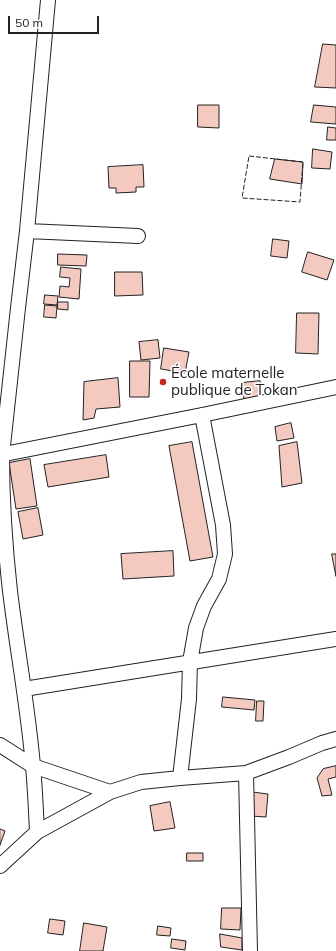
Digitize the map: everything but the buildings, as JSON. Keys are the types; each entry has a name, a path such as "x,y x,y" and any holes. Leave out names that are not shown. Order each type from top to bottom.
{"street":[{"path":"37,832 33,766 10,583 4,518 1,455 27,231 48,0"},
{"path":"27,231 138,236"},
{"path":"1,455 336,387"},
{"path":"180,778 190,662 196,628 204,606 219,579 225,554 223,526 202,415"},
{"path":"24,689 336,639"},
{"path":"0,866 37,832 110,792 141,782 246,773 336,739"},
{"path":"0,745 33,766 110,792"},
{"path":"246,773 250,951"}],"fence":[{"path":"249,156 303,162 300,202 242,198 249,156"}],"place":[{"name":"École maternelle publique de Tokan","path":"163,382"}]}
